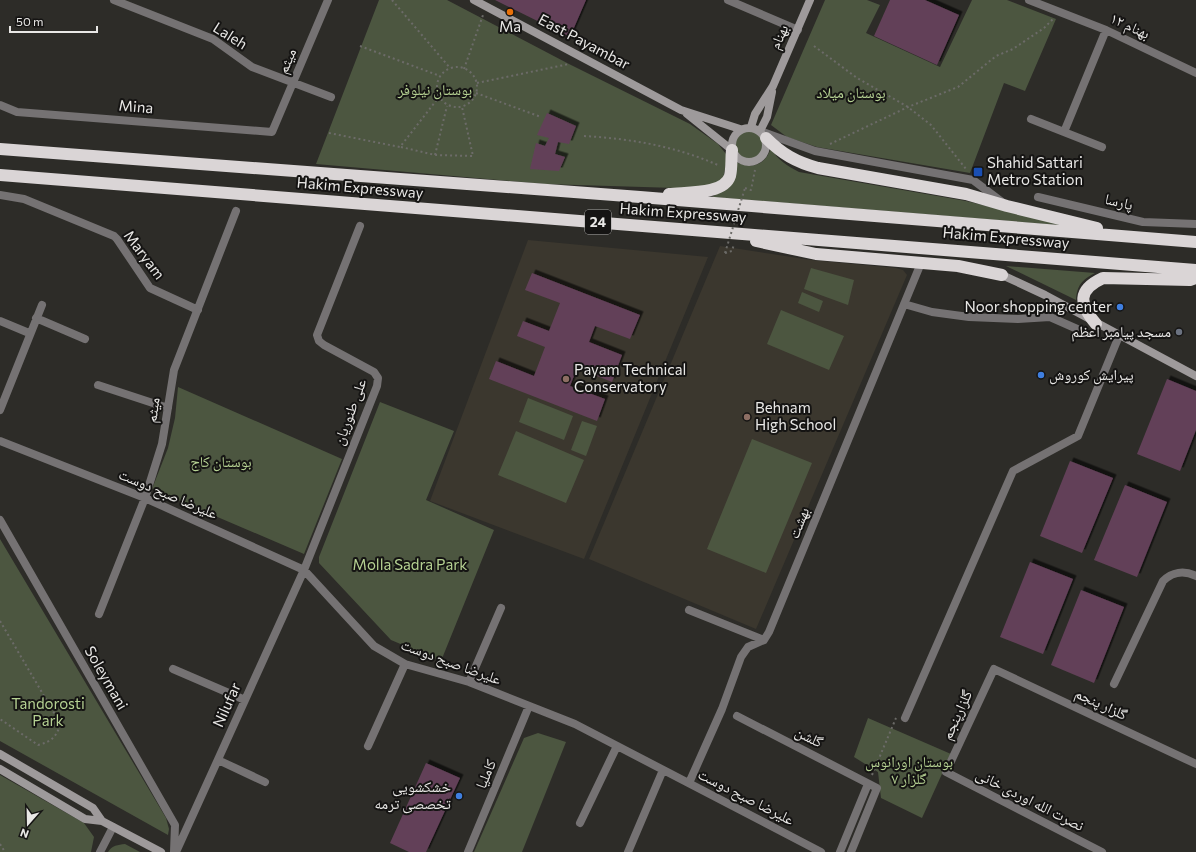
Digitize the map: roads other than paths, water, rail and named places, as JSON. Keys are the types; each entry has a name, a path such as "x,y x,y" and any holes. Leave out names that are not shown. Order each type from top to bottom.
{"highway":[{"path":"763,135 784,155 798,162 818,168 966,194 1007,206 1131,237"},
{"name":"Hakim Expressway","path":"0,150 640,197 1196,242"},
{"path":"640,197 714,190 722,186 730,177 732,150"},
{"name":"Hakim Expressway","path":"0,175 1196,270"},
{"path":"714,231 816,254 958,266 1002,275"},
{"path":"1096,324 1086,312 1083,304 1083,297 1087,289 1094,282 1103,278 1190,280 1196,278"}],"main road":[{"name":"East Payambar","path":"474,0 681,110 732,150"},
{"name":"بهنام","path":"751,127 755,114 773,86 810,0"},
{"name":"بهنام","path":"763,135 773,86"},
{"name":"East Payambar","path":"681,110 740,129"},
{"path":"751,127 763,135 766,148 761,157 753,162 743,161 735,155 732,150 732,138 740,129 751,127"},
{"path":"1002,275 1045,294 1096,324 1196,376"},
{"path":"0,754 93,808 102,822"},
{"path":"0,769 85,819 102,822 161,852"}],"street":[{"name":"Laleh","path":"114,0 213,39 252,67 331,97"},
{"name":"میثم","path":"272,132 328,0"},
{"path":"728,0 798,30"},
{"name":"بهنام ۱۲","path":"1029,0 1106,30 1196,73"},
{"path":"1064,132 1106,30"},
{"name":"Mina","path":"0,105 17,112 272,132"},
{"path":"1031,119 1102,146"},
{"path":"763,135 815,151 973,180 1007,206"},
{"name":"Maryam","path":"0,196 24,199 114,236 150,288 198,310"},
{"name":"پارسا","path":"1038,197 1143,222 1196,224"},
{"name":"میثم","path":"99,614 145,498 162,444 174,370 236,211"},
{"name":"علی طنوریان","path":"304,570 377,386 378,378 374,372 324,345 318,341 317,335 360,226"},
{"name":"بهشت","path":"764,640 769,632 920,263"},
{"path":"904,304 932,312 969,317 1018,319 1050,317 1084,332"},
{"path":"0,410 42,305"},
{"path":"36,318 86,339"},
{"path":"0,321 30,333"},
{"path":"905,718 1013,471 1078,436 1119,336"},
{"path":"98,385 168,408"},
{"name":"علیرضا صبح دوست","path":"2,443 145,498 304,570 374,646 405,664 469,682 575,724 822,852"},
{"name":"Soleymani","path":"0,520 175,825 175,852"},
{"name":"Nilufar","path":"175,852 304,570"},
{"path":"1114,684 1163,581 1171,574 1191,573 1196,576"},
{"path":"469,682 501,608"},
{"path":"689,610 764,640"},
{"path":"688,783 722,709 741,657 748,648 764,640"},
{"path":"368,746 405,664"},
{"path":"173,669 245,700"},
{"name":"گلزار پنجم","path":"994,669 1196,764"},
{"name":"گلزارپنجم","path":"946,772 994,669"},
{"name":"کاملیا","path":"468,852 529,706"},
{"name":"گلشن","path":"737,716 868,784"},
{"path":"580,823 617,746"},
{"path":"218,760 266,782"},
{"path":"628,852 663,770"},
{"name":"نصرت الله اوردی خانی","path":"946,772 1102,852"},
{"path":"840,852 868,784 877,788 851,852"},
{"path":"100,852 113,827"}],"place":[{"name":"Ma","path":"510,12"},
{"name":"Shahid Sattari Metro Station","path":"978,172"},
{"name":"Noor shopping center","path":"1120,307"},
{"name":"مسجد پیامبر اعظم","path":"1179,332"},
{"name":"پیرایش کوروش","path":"1041,375"},
{"name":"Payam Technical Conservatory","path":"566,379"},
{"name":"Behnam High School","path":"747,417"},
{"name":"خشکشویی تخصصی ترمه","path":"459,796"}],"park label":[{"name":"بوستان نیلوفر","path":"435,90"},
{"name":"بوستان میلاد","path":"851,93"},
{"name":"بوستان کاج","path":"221,462"},
{"name":"Molla Sadra Park","path":"410,565"},
{"name":"Tandorosti Park","path":"48,712"},
{"name":"بوستان اورانوس گلزار ۷","path":"909,770"}]}
